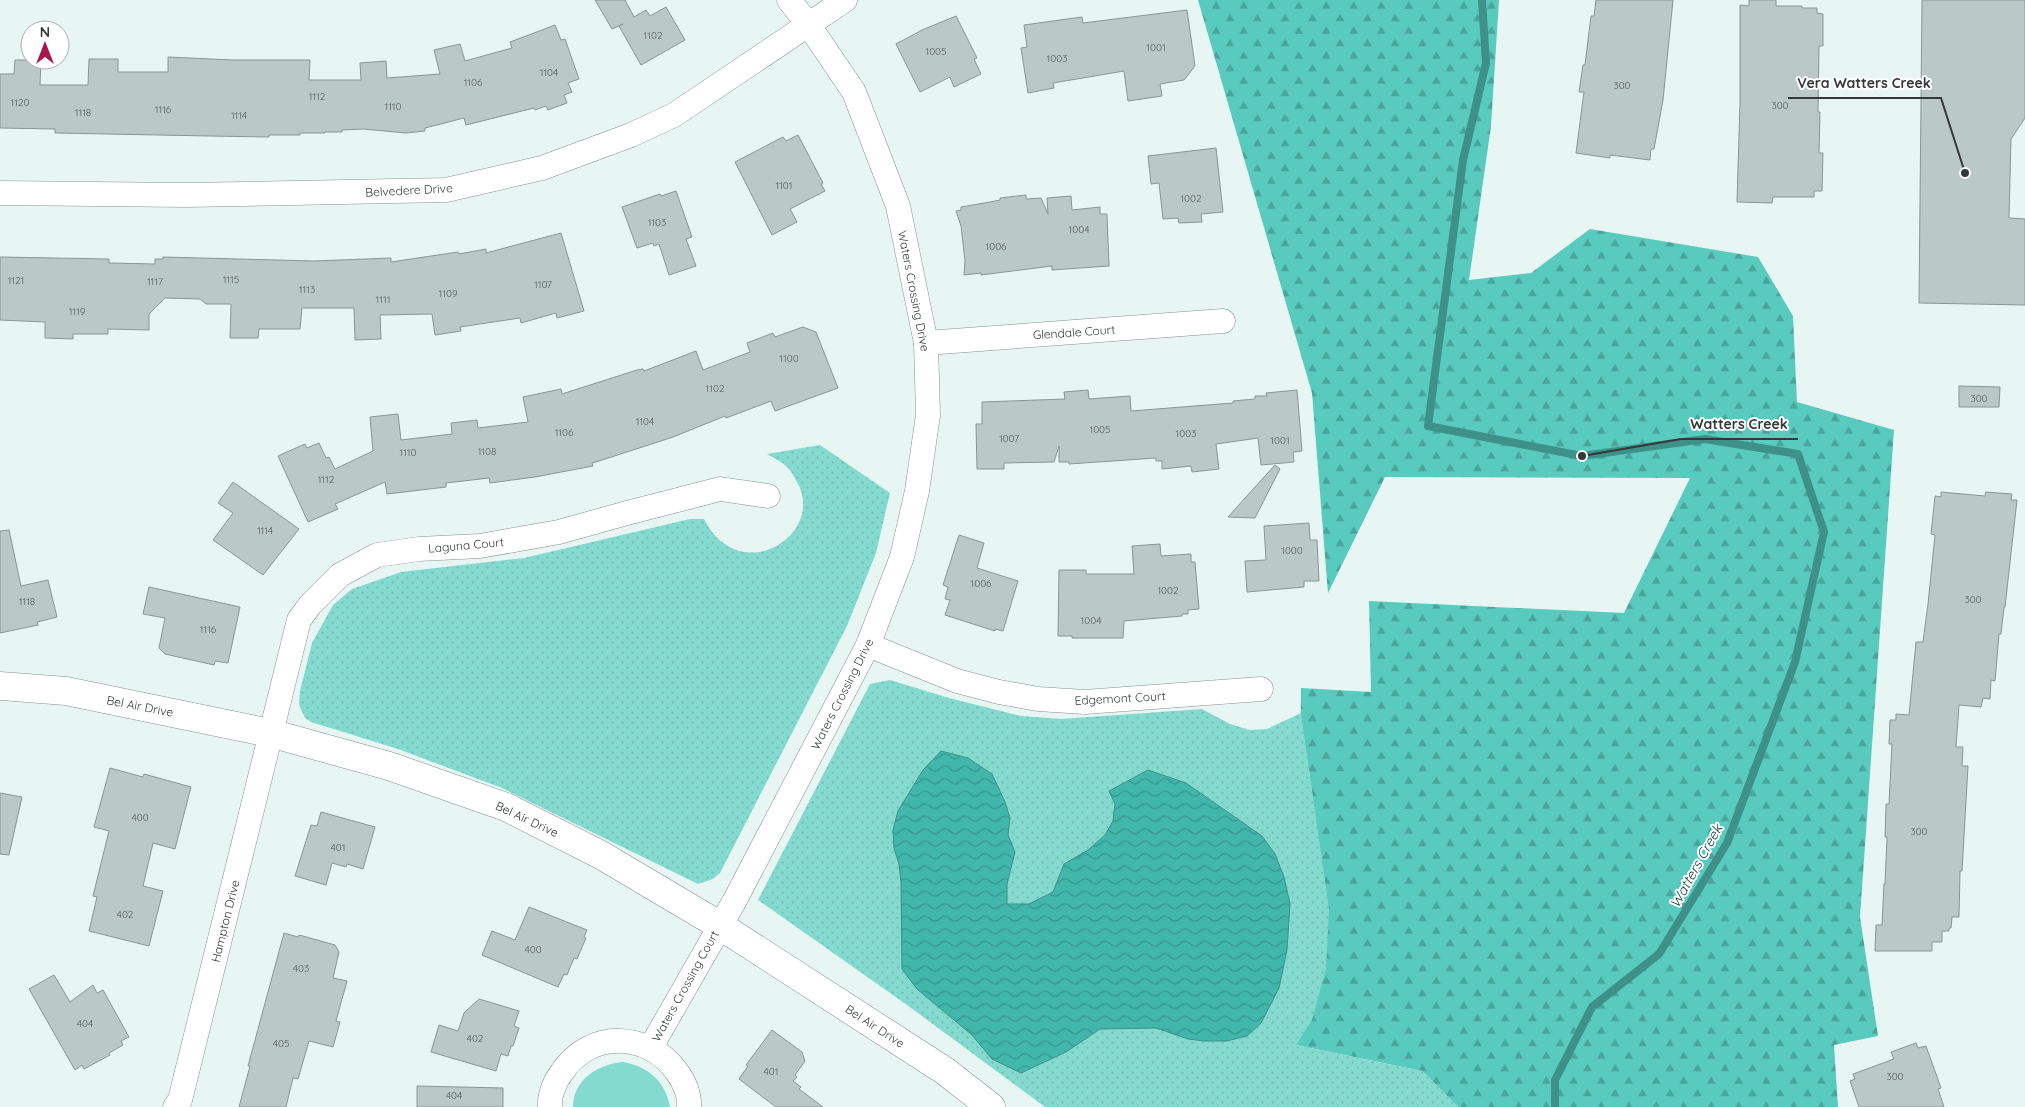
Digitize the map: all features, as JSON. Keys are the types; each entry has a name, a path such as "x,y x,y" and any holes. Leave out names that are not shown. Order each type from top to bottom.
{"street":[{"name":"Waters Crossing Drive","path":"719,926 735,900 868,645 902,557 917,491 928,415 926,343 898,206 854,92 808,24 789,0"},
{"name":"Belvedere Drive","path":"0,193 186,195 446,190 542,168 631,135 674,115 845,0"},
{"name":"Glendale Court","path":"926,343 1223,321"},
{"name":"Laguna Court","path":"270,732 299,620 310,605 340,575 377,555 419,549 480,546 560,532 720,489 768,496"},
{"name":"Edgemont Court","path":"868,645 957,681 1038,700 1085,702 1261,689"},
{"name":"Bel Air Drive","path":"0,686 66,691 270,732 388,766 506,807 601,856 719,926 945,1071 991,1107"},
{"name":"Hampton Drive","path":"175,1107 180,1100 270,732"},
{"name":"Waters Crossing Court","path":"651,1047 719,926"},
{"path":"550,1107 556,1080 568,1062 586,1048 607,1041 630,1040 651,1047 670,1061 683,1080 689,1107"}],"shaded area":[{"path":"820,445 890,493 876,553 847,626 720,873 713,879 698,884 502,788 398,749 311,722 305,718 299,705 300,691 312,643 333,605 352,589 401,572 524,558 690,519 704,519 720,540 738,550 757,552 775,547 790,535 800,520 803,501 797,482 789,469 767,454"},
{"path":"890,680 949,698 1021,716 1061,719 1202,709 1230,724 1250,730 1267,729 1301,713 1329,909 1326,969 1312,1020 1296,1045 1422,1071 1458,1107 1045,1107 907,1005 758,900 870,684"},
{"path":"623,1062 641,1067 654,1077 664,1090 670,1107 573,1107 577,1088 582,1081 605,1066"}],"green space":[{"path":"1198,0 1499,0 1491,126 1469,280 1531,273 1590,229 1758,257 1793,316 1797,402 1894,430 1860,917 1878,1036 1834,1045 1838,1107 1458,1107 1422,1071 1296,1045 1301,688 1371,692 1369,601 1624,613 1690,478 1385,477 1328,593 1312,393"}],"water":[{"path":"941,751 968,758 992,774 1005,802 1010,818 1008,835 1015,852 1007,884 1007,904 1029,904 1053,892 1064,864 1088,850 1105,835 1113,821 1115,804 1109,791 1148,770 1186,783 1262,836 1275,854 1284,877 1290,904 1287,950 1279,988 1261,1023 1247,1036 1227,1041 1188,1039 1156,1028 1100,1029 1066,1052 1021,1073 992,1059 972,1035 917,989 902,969 901,882 899,864 894,848 893,830 898,811 923,770"}],"building":[{"path":"595,0 625,0 634,17 646,10 650,16 666,7 685,40 641,65 619,26 623,24 612,29"},
{"path":"1596,0 1673,0 1663,100 1654,149 1651,149 1650,160 1610,155 1610,158 1576,153 1584,92 1579,92 1583,65 1585,65 1591,16 1594,16"},
{"path":"1749,0 1776,0 1776,6 1817,8 1817,13 1823,14 1823,46 1819,46 1818,112 1820,112 1819,153 1823,153 1822,191 1814,191 1814,197 1773,197 1772,203 1737,202 1740,5 1749,6"},
{"path":"1922,0 2025,0 2025,118 2011,139 2009,218 2025,219 2025,305 1919,303"},
{"path":"1187,10 1195,66 1184,80 1160,84 1162,96 1128,101 1124,71 1053,83 1054,88 1028,93 1021,48 1027,47 1024,25 1082,17 1083,23"},
{"path":"956,16 977,58 974,59 981,74 954,87 950,77 920,92 896,44 922,30"},
{"path":"555,25 561,40 565,39 579,79 568,83 572,92 564,95 567,103 548,110 546,106 535,110 534,108 466,125 464,118 425,128 425,131 406,133 363,129 342,130 342,132 300,133 300,135 269,135 269,137 55,133 55,129 0,128 0,74 14,74 15,60 20,60 20,70 41,70 40,85 88,85 89,59 118,59 118,72 168,72 168,57 233,60 310,60 309,80 361,80 360,63 386,61 387,78 440,74 434,50 460,44 465,61 512,48 510,42"},
{"path":"798,135 823,183 821,184 825,191 790,209 797,222 772,235 735,162 783,137 786,141"},
{"path":"1216,148 1223,212 1201,214 1202,222 1179,223 1178,218 1163,219 1159,183 1151,184 1148,156"},
{"path":"676,191 692,237 686,239 696,266 669,275 659,244 654,246 653,243 637,248 622,207 660,194 661,196"},
{"path":"1026,195 1026,199 1041,198 1048,214 1047,198 1071,196 1072,210 1100,207 1100,214 1107,214 1109,266 1052,270 1052,266 981,275 981,273 964,275 965,261 961,226 956,211 961,210 961,207 1000,200 1000,198"},
{"path":"561,233 584,311 557,318 556,313 521,323 520,318 460,327 461,331 435,335 432,314 380,315 381,339 355,340 354,308 302,308 300,329 259,329 258,338 230,338 231,304 206,304 200,299 165,298 149,314 149,330 108,329 108,334 73,334 73,339 45,338 45,322 0,320 0,257 109,259 109,263 155,264 155,259 163,259 163,257 314,261 391,258 391,262 486,249 486,253"},
{"path":"803,327 816,332 838,388 775,411 771,401 726,418 725,416 673,437 592,463 593,466 535,477 490,483 489,478 446,483 446,487 387,494 385,482 335,504 338,509 308,522 278,456 305,444 307,448 319,443 326,458 329,457 335,469 373,451 370,417 398,414 401,440 452,434 451,423 477,420 478,428 528,422 523,397 561,389 562,394 637,370 643,369 644,371 696,351 703,370 750,352 747,343 773,333 775,337"},
{"path":"1959,386 2000,387 1999,407 1959,407"},
{"path":"1088,390 1089,399 1130,396 1131,411 1233,403 1233,401 1255,399 1255,396 1267,396 1266,393 1297,390 1302,451 1293,452 1294,462 1261,465 1258,438 1216,444 1219,469 1192,472 1191,466 1162,469 1162,461 1156,461 1156,458 1069,464 1069,462 1059,462 1059,446 1054,462 1004,463 1004,469 977,469 976,424 982,424 982,402 1065,399 1064,392"},
{"path":"1275,465 1280,469 1255,518 1228,517"},
{"path":"233,482 299,529 263,575 213,540 233,513 218,503"},
{"path":"1941,492 1985,496 1986,492 2012,494 2011,500 2017,500 2005,607 2001,634 1999,634 1995,681 1991,680 1990,699 1983,698 1981,707 1959,705 1956,747 1963,747 1962,766 1968,766 1962,871 1960,871 1959,917 1952,917 1949,931 1942,931 1942,942 1932,942 1932,951 1875,951 1876,925 1882,925 1885,884 1886,804 1889,804 1892,744 1889,744 1890,720 1896,720 1896,714 1909,715 1916,642 1923,642 1928,604 1935,535 1931,534 1935,496 1941,497"},
{"path":"1309,523 1310,540 1317,540 1319,581 1304,581 1304,587 1247,592 1245,561 1266,560 1264,526"},
{"path":"9,530 21,586 48,580 57,617 37,622 38,625 0,633 0,531"},
{"path":"959,535 984,543 977,568 1018,581 1003,631 995,629 995,631 945,615 950,600 945,599 948,587 943,585"},
{"path":"1160,544 1161,556 1191,554 1191,562 1195,562 1199,609 1188,610 1188,614 1182,614 1182,616 1124,621 1123,638 1072,638 1072,636 1058,636 1059,570 1086,570 1086,574 1134,574 1132,546"},
{"path":"149,587 240,607 228,663 215,661 214,665 165,654 159,648 165,618 143,614"},
{"path":"110,768 143,777 144,774 191,787 175,849 153,843 143,886 163,891 149,946 89,931 97,897 93,896 109,831 94,827"},
{"path":"0,793 22,797 9,855 0,854"},
{"path":"321,812 375,827 363,869 347,864 346,867 332,863 326,885 295,876 311,825 317,826"},
{"path":"529,907 587,930 584,937 586,938 577,959 574,958 567,975 564,974 558,987 482,955 492,931 515,940"},
{"path":"284,933 335,945 339,952 333,978 347,981 336,1021 340,1022 333,1047 309,1041 298,1079 293,1078 286,1107 239,1107 250,1066 248,1066"},
{"path":"54,975 70,1002 93,985 97,993 103,990 129,1037 121,1041 123,1045 109,1053 110,1055 84,1069 82,1065 75,1070 29,989"},
{"path":"479,999 519,1011 514,1026 519,1028 513,1046 511,1046 508,1056 501,1054 496,1071 431,1052 439,1025 458,1031 464,1013"},
{"path":"772,1030 802,1052 805,1061 793,1081 801,1087 799,1089 823,1107 776,1107 739,1079 748,1066 746,1065"},
{"path":"1916,1043 1918,1048 1926,1046 1941,1088 1938,1089 1944,1107 1859,1107 1850,1081 1855,1079 1853,1074 1894,1059 1891,1052"},
{"path":"417,1086 503,1088 503,1107 417,1107"}],"waterway":[{"name":"Watters Creek","path":"1482,0 1486,63 1463,160 1428,426 1582,456 1705,439 1798,454 1824,532 1795,662 1727,843 1659,954 1592,1007 1555,1080 1555,1107"}],"place":[{"name":"Vera Watters Creek","path":"1965,173"},
{"name":"Watters Creek","path":"1582,456"}]}
